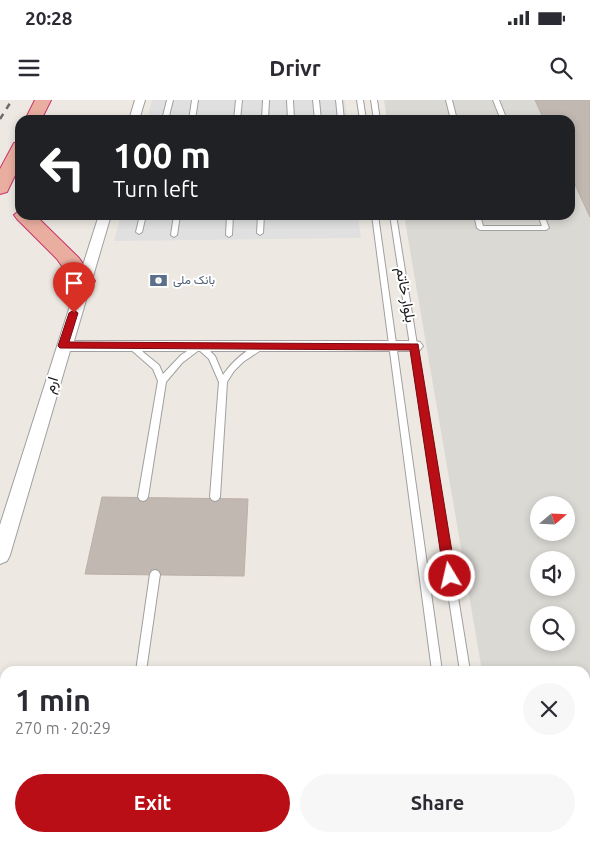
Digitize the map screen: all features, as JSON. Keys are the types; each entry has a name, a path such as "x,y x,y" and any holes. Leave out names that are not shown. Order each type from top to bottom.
{"highway":[{"path":"36,115 43,100"},
{"path":"0,188 15,157"},
{"path":"28,220 78,267 84,281"}],"street":[{"path":"136,115 140,100"},
{"name":"ارم","path":"0,555 103,220"},
{"path":"63,346 415,346"}],"lane":[{"path":"167,115 170,100"},
{"path":"193,115 195,100"},
{"path":"238,115 239,100"},
{"path":"266,100 266,115"},
{"path":"290,100 291,115"},
{"path":"316,100 318,115"},
{"path":"339,100 341,115"},
{"path":"360,100 362,115"},
{"path":"374,100 376,115"},
{"path":"449,100 453,115"},
{"path":"496,100 502,115"},
{"path":"139,232 142,220"},
{"path":"174,235 177,220"},
{"path":"229,235 230,220"},
{"path":"260,233 261,220"},
{"name":"بلوار خاتم","path":"376,220 436,666"},
{"name":"بلوار خاتم","path":"394,220 464,666"},
{"path":"478,220 480,228 546,228 543,220"},
{"path":"132,346 156,367 162,381"},
{"path":"143,497 162,381 185,354 200,346 212,358 223,382"},
{"path":"215,497 223,382 231,368 244,356 263,346"},
{"path":"142,666 155,574"}],"shaded area":[{"path":"152,100 345,100 346,115 148,115"},
{"path":"384,100 590,100 590,666 481,666 405,220 575,220 575,115 386,115"},
{"path":"120,220 359,220 361,238 114,241"}],"building":[{"path":"535,100 590,100 590,217 575,185 575,115 542,115"},
{"path":"102,497 248,499 244,576 85,574"}],"railway":[{"path":"0,119 12,100"}],"place":[{"name":"بانک ملی","path":"159,280"}],"route":[{"path":"74,313 63,346 415,346 450,576"}]}
